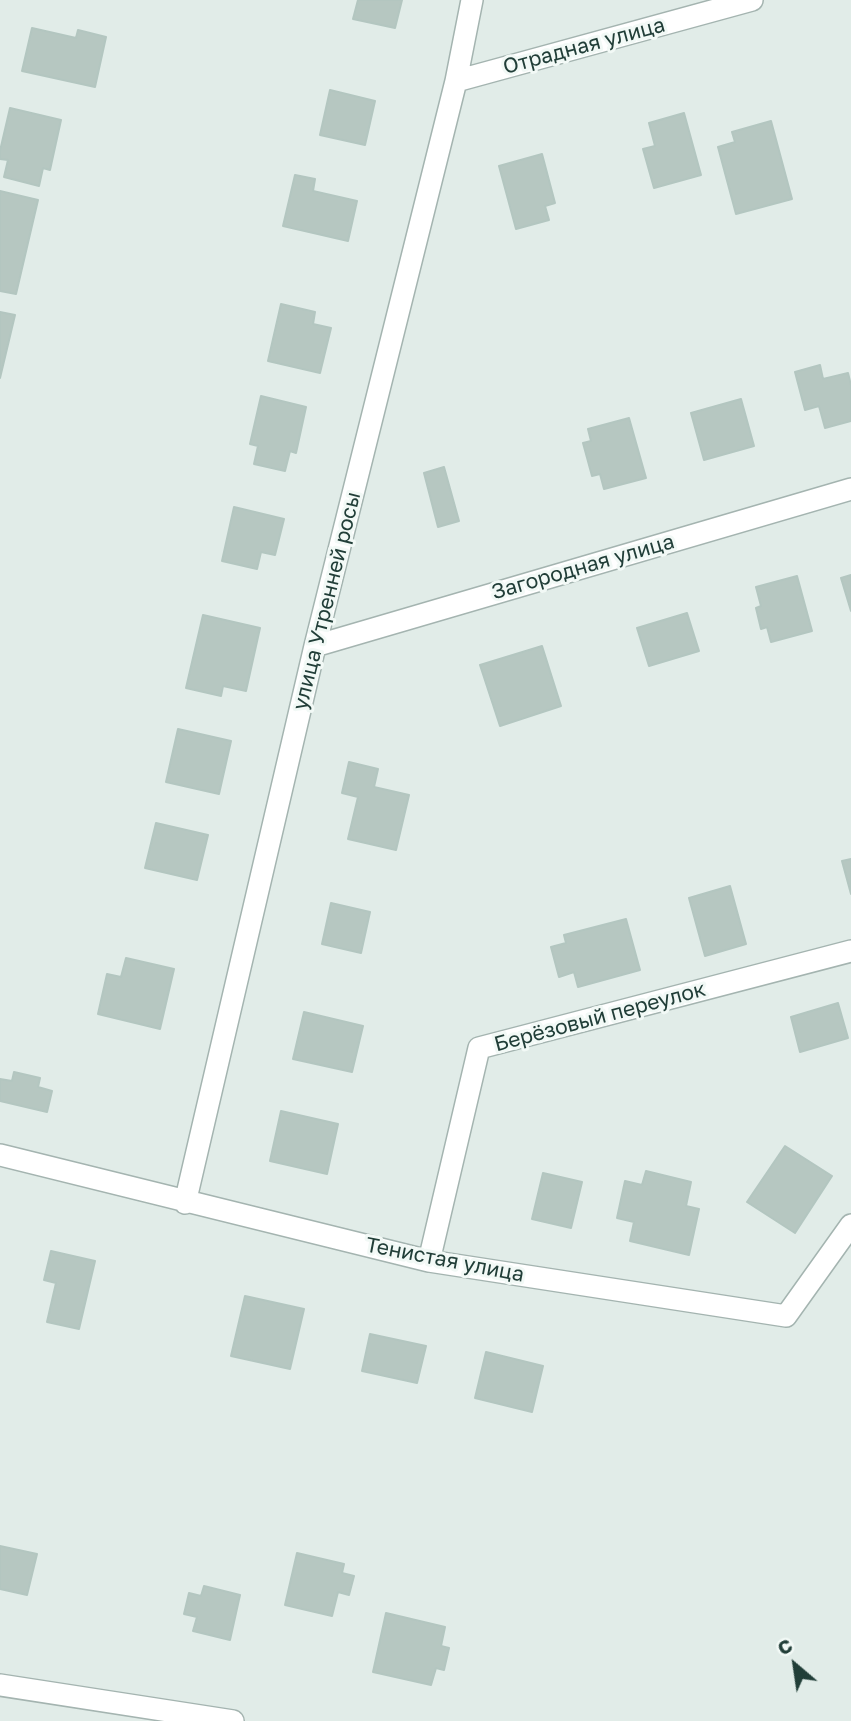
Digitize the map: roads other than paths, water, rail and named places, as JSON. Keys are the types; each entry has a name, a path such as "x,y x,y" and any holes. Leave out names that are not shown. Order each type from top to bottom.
{"street":[{"name":"улица Утренней росы","path":"185,1203 315,646 456,81 472,0"},
{"name":"Отрадная улица","path":"456,81 752,0"},
{"name":"Загородная улица","path":"315,646 851,489"},
{"name":"Берёзовый переулок","path":"429,1261 479,1048 851,951"},
{"name":"Тенистая улица","path":"0,1156 429,1261 786,1316 851,1225"},
{"path":"0,1685 233,1721"}]}
